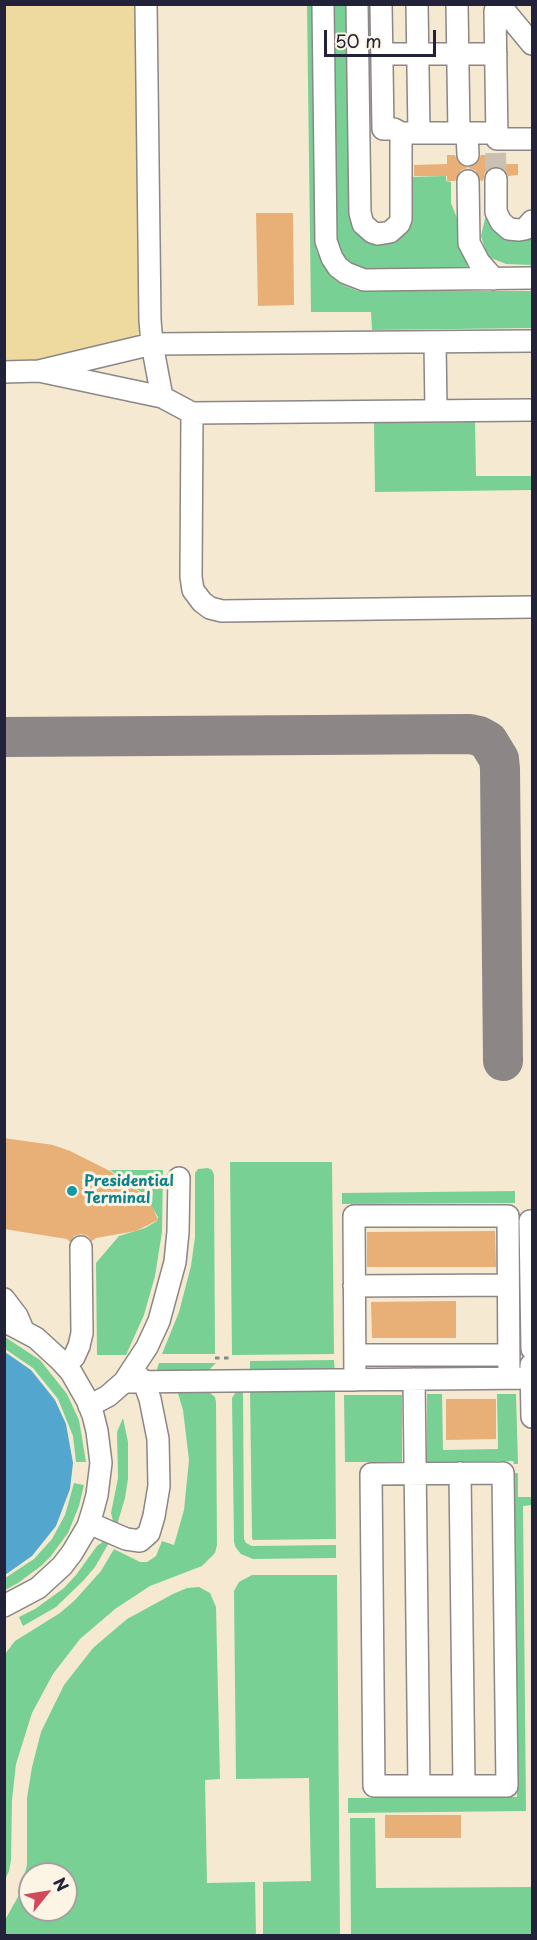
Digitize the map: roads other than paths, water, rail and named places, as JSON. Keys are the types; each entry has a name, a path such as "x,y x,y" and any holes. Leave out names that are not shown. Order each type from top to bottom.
{"street":[{"path":"146,4 150,320 162,397"},
{"path":"323,4 326,241 332,258 346,273 364,280 532,278"},
{"path":"357,4 360,213 363,224 378,234 395,229 401,219 418,54 417,4"},
{"path":"381,4 382,129 410,133 497,132"},
{"path":"457,4 463,133 468,155"},
{"path":"532,44 500,6 495,11 497,139 532,139"},
{"path":"382,54 496,54"},
{"path":"496,179 496,212 501,222 509,229 519,230 532,221"},
{"path":"468,181 470,243 479,262 494,279"},
{"path":"4,372 39,371 152,344 532,341"},
{"path":"435,342 436,411"},
{"path":"39,371 162,397 192,413 532,410"},
{"path":"192,413 191,577 194,590 202,602 210,608 222,611 532,607"},
{"path":"89,1406 133,1378 155,1329 168,1291 178,1232 179,1178"},
{"path":"355,1380 354,1216 508,1216 509,1378"},
{"path":"532,1221 530,1221 532,1417"},
{"path":"65,1365 74,1357 80,1346 82,1333 81,1247"},
{"path":"354,1286 508,1285"},
{"path":"4,1299 16,1316 14,1325 49,1349 65,1365 80,1386 97,1431 101,1463 98,1495 89,1523 72,1553 50,1577 25,1596 4,1606"},
{"path":"355,1355 509,1355"},
{"path":"133,1378 355,1380 532,1378"},
{"path":"89,1523 135,1541 144,1539 149,1533 159,1486 160,1460 155,1419 133,1378"},
{"path":"414,1379 419,1786"},
{"path":"460,1473 464,1786"},
{"path":"460,1473 503,1473 507,1786 374,1786 371,1474 460,1473"}],"water":[{"path":"5,1352 31,1370 55,1400 66,1424 73,1463 70,1489 56,1526 32,1556 5,1575"}],"tunnel":[{"path":"495,122 496,179"}],"place":[{"name":"Presidential Terminal","path":"72,1191"}]}
